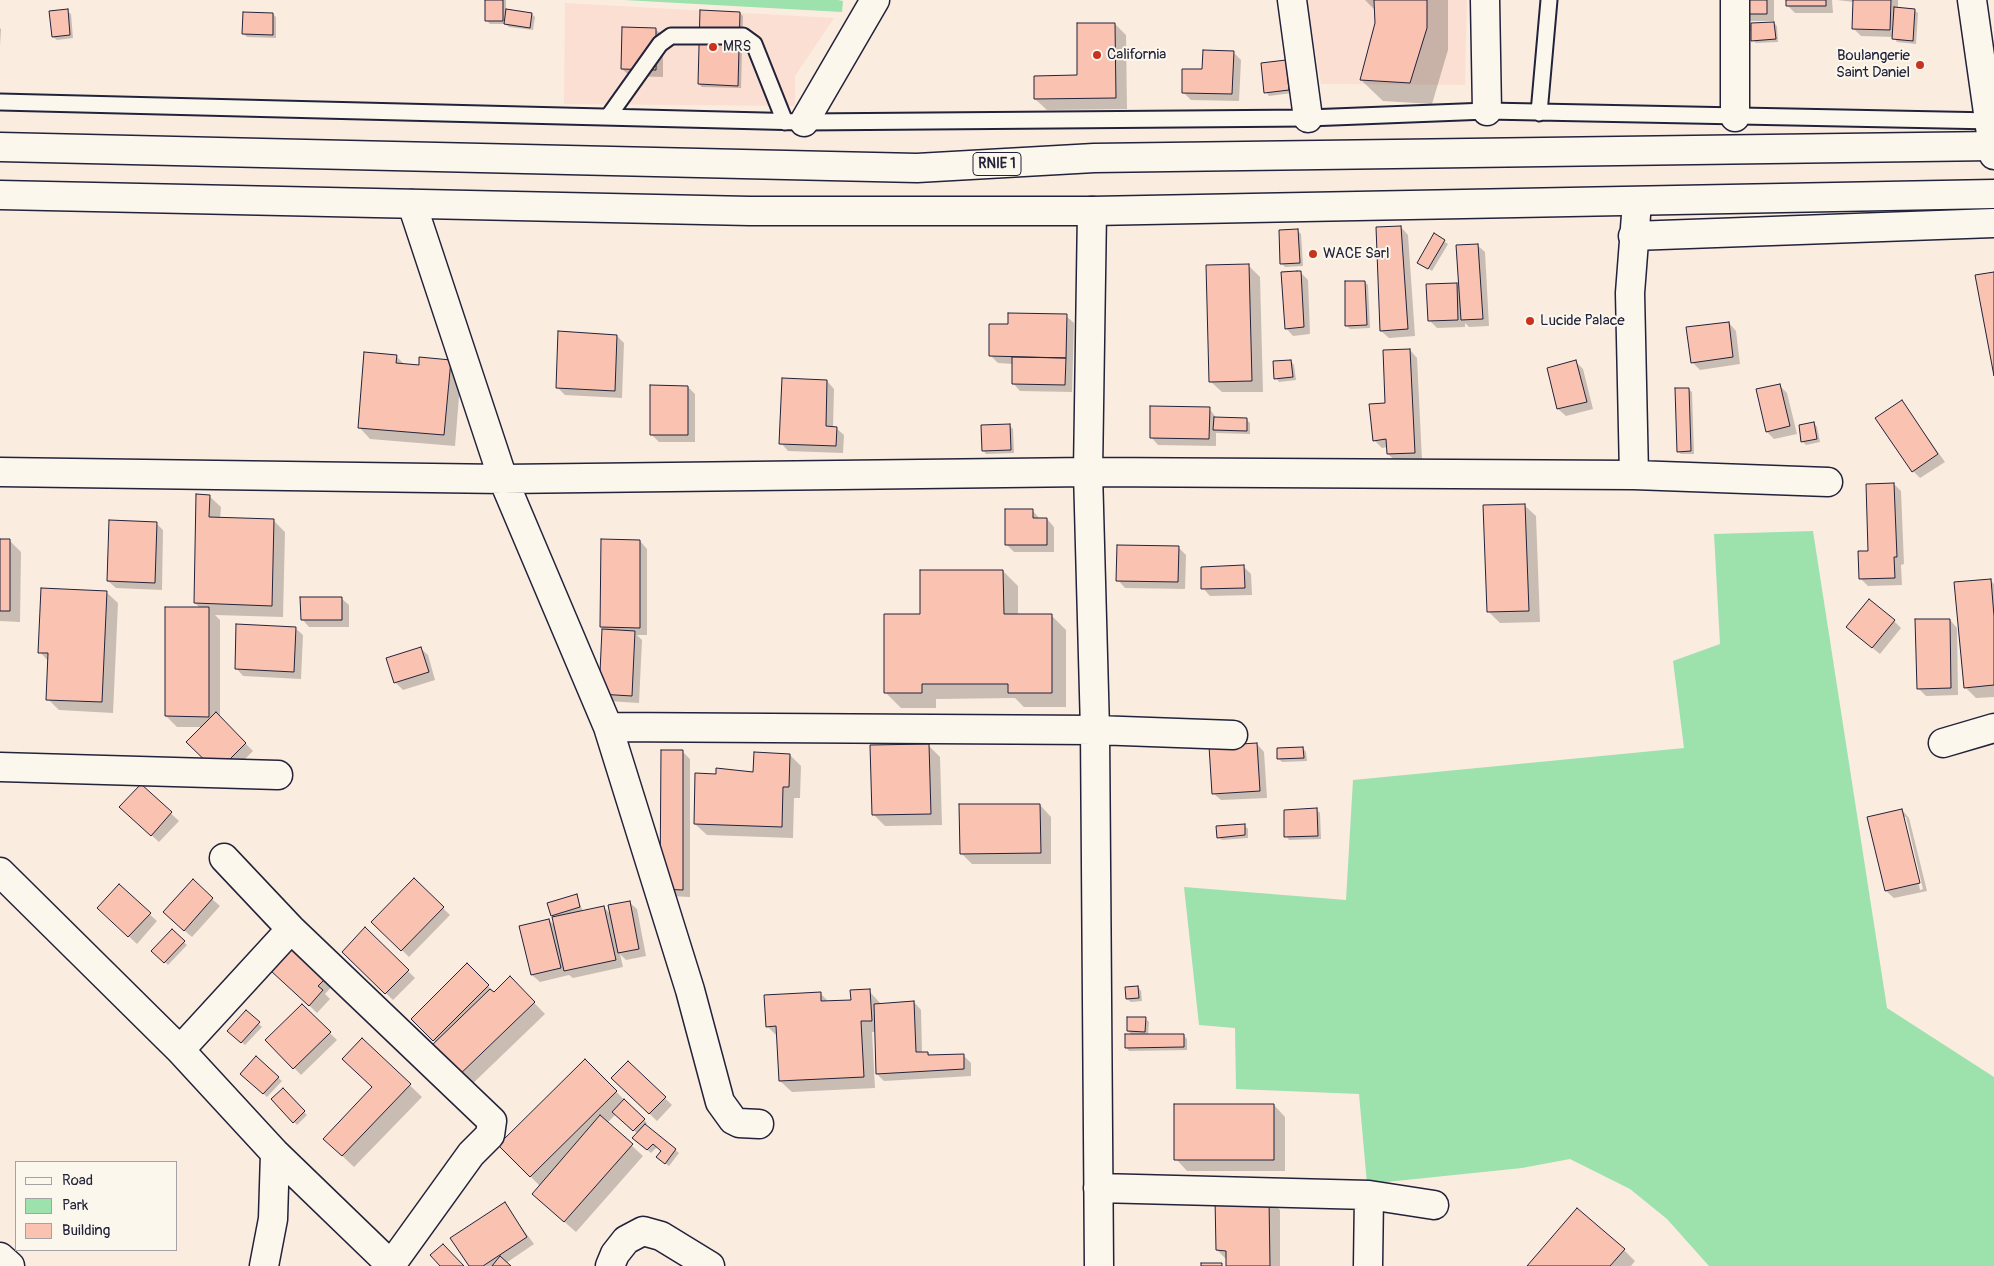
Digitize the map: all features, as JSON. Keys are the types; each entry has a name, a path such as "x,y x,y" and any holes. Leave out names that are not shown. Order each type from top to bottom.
{"main road":[{"path":"795,122 875,0"},
{"path":"1292,0 1308,118"},
{"path":"1485,0 1488,111"},
{"path":"1735,0 1735,117"},
{"path":"1972,0 1993,138"},
{"name":"RNIE 1","path":"0,147 917,168 1094,158 1993,138"},
{"path":"0,195 750,211 1092,211 1994,194"},
{"path":"1634,475 1630,293 1637,202"},
{"path":"412,204 503,479 608,727 690,990 720,1102 733,1120 739,1123 759,1124"},
{"path":"1092,211 1088,472 1095,730 1099,1266"},
{"path":"1633,236 1994,223"},
{"path":"0,472 503,479 1088,472 1634,475 1828,482"},
{"path":"608,727 1095,730 1233,735"},
{"path":"1943,743 1994,728"},
{"path":"0,768 278,775"},
{"path":"0,872 180,1050 276,1153 392,1266 471,1154 490,1135 492,1121 291,929 224,858"},
{"path":"180,1050 291,929"},
{"path":"264,1266 273,1219 276,1153"},
{"path":"1098,1188 1369,1195 1434,1205"},
{"path":"1368,1266 1369,1195"},
{"path":"610,1266 615,1254 626,1240 643,1231 661,1236 710,1266"},
{"path":"0,1257 10,1266"}],"lane":[{"path":"1539,113 1549,0"},
{"path":"608,117 660,44 671,36 743,36 754,44 795,122"},
{"path":"0,102 795,122 1308,118 1488,111 1735,117 1993,138"}],"shaded area":[{"path":"1306,0 1467,0 1465,85 1321,84"},
{"path":"565,3 834,18 795,76 795,106 564,104"}],"green space":[{"path":"624,0 838,0 843,1 842,12"},
{"path":"1813,531 1887,1008 1994,1077 1994,1266 1709,1266 1667,1219 1630,1189 1570,1159 1522,1168 1367,1184 1359,1094 1236,1089 1235,1028 1199,1025 1184,887 1346,900 1353,780 1684,748 1673,661 1720,644 1714,534"}],"building":[{"path":"485,0 503,0 503,21 485,21"},
{"path":"1374,0 1427,0 1427,28 1410,83 1360,80 1375,23"},
{"path":"1729,0 1767,0 1767,14 1729,14"},
{"path":"1786,0 1826,0 1826,6 1786,6"},
{"path":"1853,0 1891,0 1890,30 1852,29"},
{"path":"1894,7 1915,9 1913,41 1892,39"},
{"path":"68,9 70,35 52,37 49,11"},
{"path":"506,9 532,13 530,28 504,24"},
{"path":"700,10 740,12 738,86 698,84"},
{"path":"243,12 273,13 273,35 242,34"},
{"path":"1774,22 1776,39 1751,41 1751,23"},
{"path":"1077,23 1115,23 1116,98 1034,99 1034,76 1077,75"},
{"path":"622,27 656,28 656,70 621,69"},
{"path":"1203,50 1234,51 1232,94 1182,93 1182,69 1202,69"},
{"path":"1286,60 1289,90 1264,93 1261,63"},
{"path":"1401,226 1408,329 1380,331 1376,227"},
{"path":"1298,229 1300,263 1280,264 1279,230"},
{"path":"1434,233 1445,240 1428,269 1417,263"},
{"path":"1478,244 1483,319 1461,320 1456,245"},
{"path":"1249,264 1252,381 1209,382 1206,265"},
{"path":"1301,271 1304,327 1285,329 1281,272"},
{"path":"1994,272 1994,376 1975,275"},
{"path":"1345,281 1365,281 1367,325 1345,326"},
{"path":"1457,283 1458,320 1428,321 1426,284"},
{"path":"1008,313 1067,314 1066,358 989,356 989,324 1008,324"},
{"path":"1729,322 1733,357 1691,363 1686,327"},
{"path":"558,331 617,335 615,391 556,388"},
{"path":"1410,349 1415,453 1387,454 1386,439 1373,441 1369,404 1385,403 1383,350"},
{"path":"364,352 397,355 396,363 419,365 419,357 451,360 444,435 358,428"},
{"path":"1012,357 1066,358 1065,385 1012,384"},
{"path":"1291,360 1293,377 1274,379 1273,361"},
{"path":"1576,360 1587,402 1557,409 1547,368"},
{"path":"782,378 827,380 826,426 837,427 836,446 779,444"},
{"path":"1780,384 1790,426 1766,432 1756,389"},
{"path":"650,385 688,386 688,435 650,435"},
{"path":"1675,388 1689,388 1691,451 1677,452"},
{"path":"1902,400 1938,454 1912,472 1875,418"},
{"path":"1150,406 1210,407 1209,439 1150,438"},
{"path":"1214,417 1247,418 1247,431 1213,430"},
{"path":"1814,422 1817,439 1801,442 1799,425"},
{"path":"1010,424 1011,450 982,451 981,425"},
{"path":"1894,483 1897,557 1894,557 1895,578 1859,579 1858,551 1868,551 1866,484"},
{"path":"196,494 210,495 209,517 274,519 272,606 194,603"},
{"path":"1525,504 1529,611 1487,612 1483,505"},
{"path":"1005,509 1033,509 1033,518 1047,518 1047,545 1005,545"},
{"path":"109,520 157,522 155,583 107,581"},
{"path":"0,539 10,539 10,611 0,611"},
{"path":"601,539 640,540 640,628 600,627"},
{"path":"1117,545 1179,546 1178,582 1116,581"},
{"path":"1244,565 1245,588 1201,589 1201,567"},
{"path":"920,570 1003,570 1004,614 1052,614 1052,693 1008,693 1008,684 922,684 922,693 884,693 884,614 920,614"},
{"path":"1991,579 1994,616 1994,685 1964,688 1954,582"},
{"path":"41,588 107,591 102,702 46,700 48,653 38,653"},
{"path":"300,597 342,597 342,620 301,620"},
{"path":"1869,599 1895,620 1872,648 1846,627"},
{"path":"165,607 209,607 209,717 165,716"},
{"path":"1915,619 1950,619 1951,688 1917,689"},
{"path":"236,624 296,627 294,672 235,669"},
{"path":"602,629 635,631 632,696 599,694"},
{"path":"421,647 429,672 394,683 386,658"},
{"path":"216,712 246,743 217,772 186,742"},
{"path":"1257,743 1260,791 1212,794 1209,746"},
{"path":"929,744 931,814 872,815 870,745"},
{"path":"1303,747 1304,758 1277,759 1277,748"},
{"path":"661,750 683,750 683,890 660,889"},
{"path":"754,752 790,754 789,787 783,787 782,827 694,824 695,773 716,774 716,768 753,772"},
{"path":"141,784 172,812 151,836 119,807"},
{"path":"959,804 1040,804 1041,853 960,854"},
{"path":"1317,808 1318,836 1284,837 1284,810"},
{"path":"1902,809 1920,883 1885,891 1867,817"},
{"path":"1245,824 1245,835 1217,838 1216,826"},
{"path":"414,878 444,907 401,951 371,922"},
{"path":"193,879 213,898 184,931 163,912"},
{"path":"119,884 151,913 128,937 97,908"},
{"path":"577,894 580,907 551,916 547,903"},
{"path":"630,901 639,949 618,953 608,905"},
{"path":"604,906 616,960 564,971 552,917"},
{"path":"549,919 561,968 531,975 519,926"},
{"path":"365,927 409,970 385,994 342,952"},
{"path":"172,929 185,941 164,963 151,951"},
{"path":"295,946 327,977 318,986 323,990 309,1006 271,971"},
{"path":"467,963 489,985 433,1041 411,1019"},
{"path":"510,976 535,1002 456,1078 428,1049 490,989 494,992"},
{"path":"1138,986 1139,998 1126,999 1125,987"},
{"path":"870,989 872,1021 861,1021 864,1077 779,1081 776,1026 766,1027 764,995 821,992 821,1001 851,1000 850,990"},
{"path":"914,1001 916,1052 928,1052 928,1055 964,1054 964,1069 876,1074 874,1004"},
{"path":"302,1004 331,1032 293,1069 265,1040"},
{"path":"246,1010 260,1022 241,1043 227,1031"},
{"path":"1127,1017 1146,1017 1145,1032 1127,1031"},
{"path":"1125,1034 1184,1034 1184,1047 1125,1048"},
{"path":"362,1038 411,1084 342,1156 323,1139 372,1087 342,1059"},
{"path":"256,1056 279,1077 263,1094 240,1074"},
{"path":"585,1059 617,1091 530,1177 498,1145"},
{"path":"628,1061 666,1097 649,1114 611,1078"},
{"path":"283,1088 305,1111 293,1123 271,1099"},
{"path":"624,1099 645,1119 633,1131 612,1112"},
{"path":"1174,1104 1274,1104 1274,1160 1174,1160"},
{"path":"600,1115 633,1144 564,1222 532,1194"},
{"path":"645,1124 676,1149 665,1164 656,1157 661,1151 653,1144 647,1150 632,1138"},
{"path":"1269,1197 1270,1266 1226,1266 1226,1251 1216,1250 1215,1198"},
{"path":"505,1202 527,1237 483,1266 469,1266 450,1238"},
{"path":"1577,1208 1625,1249 1610,1266 1527,1266"},
{"path":"443,1244 464,1266 440,1266 430,1255"},
{"path":"500,1256 511,1266 492,1266"},
{"path":"1201,1263 1222,1263 1222,1266 1201,1266"}],"place":[{"name":"MRS","path":"713,47"},
{"name":"California","path":"1097,55"},
{"name":"Boulangerie Saint Daniel","path":"1920,65"},
{"name":"WACE Sarl","path":"1313,254"},
{"name":"Lucide Palace","path":"1530,321"}]}
